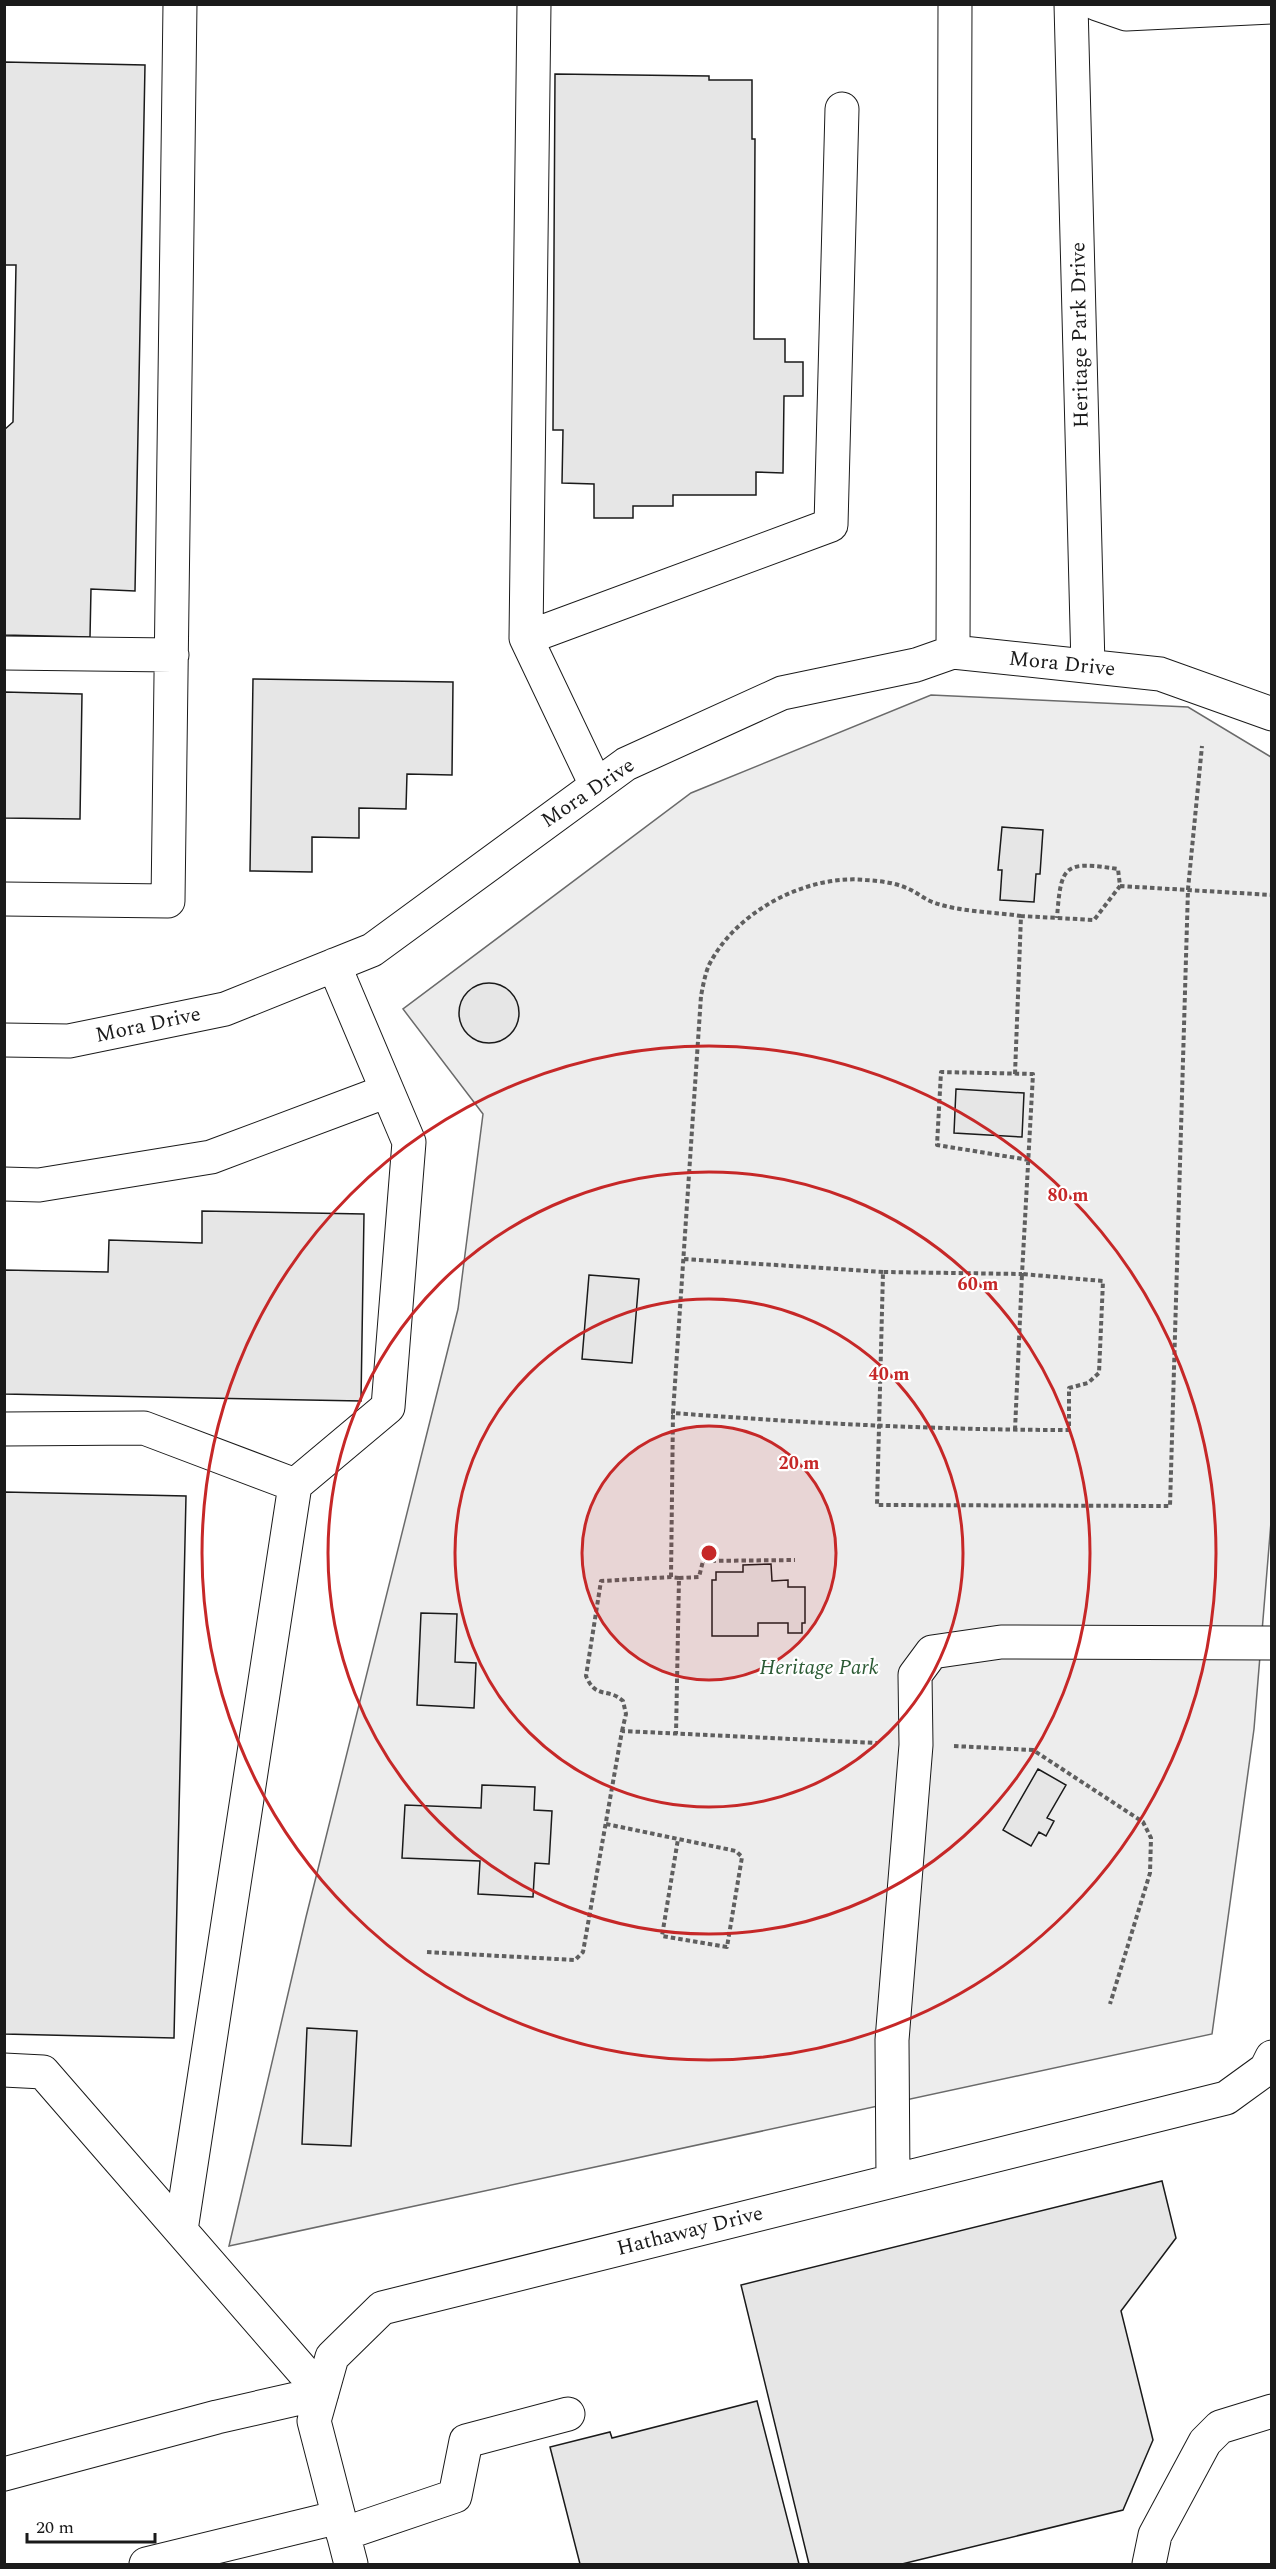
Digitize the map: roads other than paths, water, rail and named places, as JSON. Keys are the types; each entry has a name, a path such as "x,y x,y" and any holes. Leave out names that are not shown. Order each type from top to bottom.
{"street":[{"path":"4,899 168,901 180,4"},
{"path":"534,4 526,638 596,785"},
{"path":"952,652 955,4"},
{"name":"Heritage Park Drive","path":"1071,4 1088,666"},
{"path":"1097,4 1126,14 1272,7"},
{"path":"526,638 831,525 842,109"},
{"name":"Mora Drive","path":"4,1040 69,1041 225,1009 372,950 626,764 782,693 916,665 952,652 1160,674 1272,714"},
{"path":"4,653 172,656"},
{"path":"181,2230 295,1485 388,1407 409,1142 334,965"},
{"path":"4,1184 39,1185 211,1157 387,1091"},
{"path":"4,1429 144,1428 295,1485"},
{"path":"893,2181 892,2040 916,1745 915,1675 932,1652 1001,1642 1272,1643"},
{"name":"Hathaway Drive","path":"345,2538 314,2421 332,2357 382,2308 1226,2098 1270,2062"},
{"path":"4,2070 44,2073 322,2393 217,2417 4,2474"},
{"path":"1149,2565 1155,2535 1205,2442 1220,2427 1272,2411"},
{"path":"146,2565 345,2538 455,2496 466,2441 568,2415"}],"park label":[{"name":"Heritage Park","path":"819,1668"}]}
